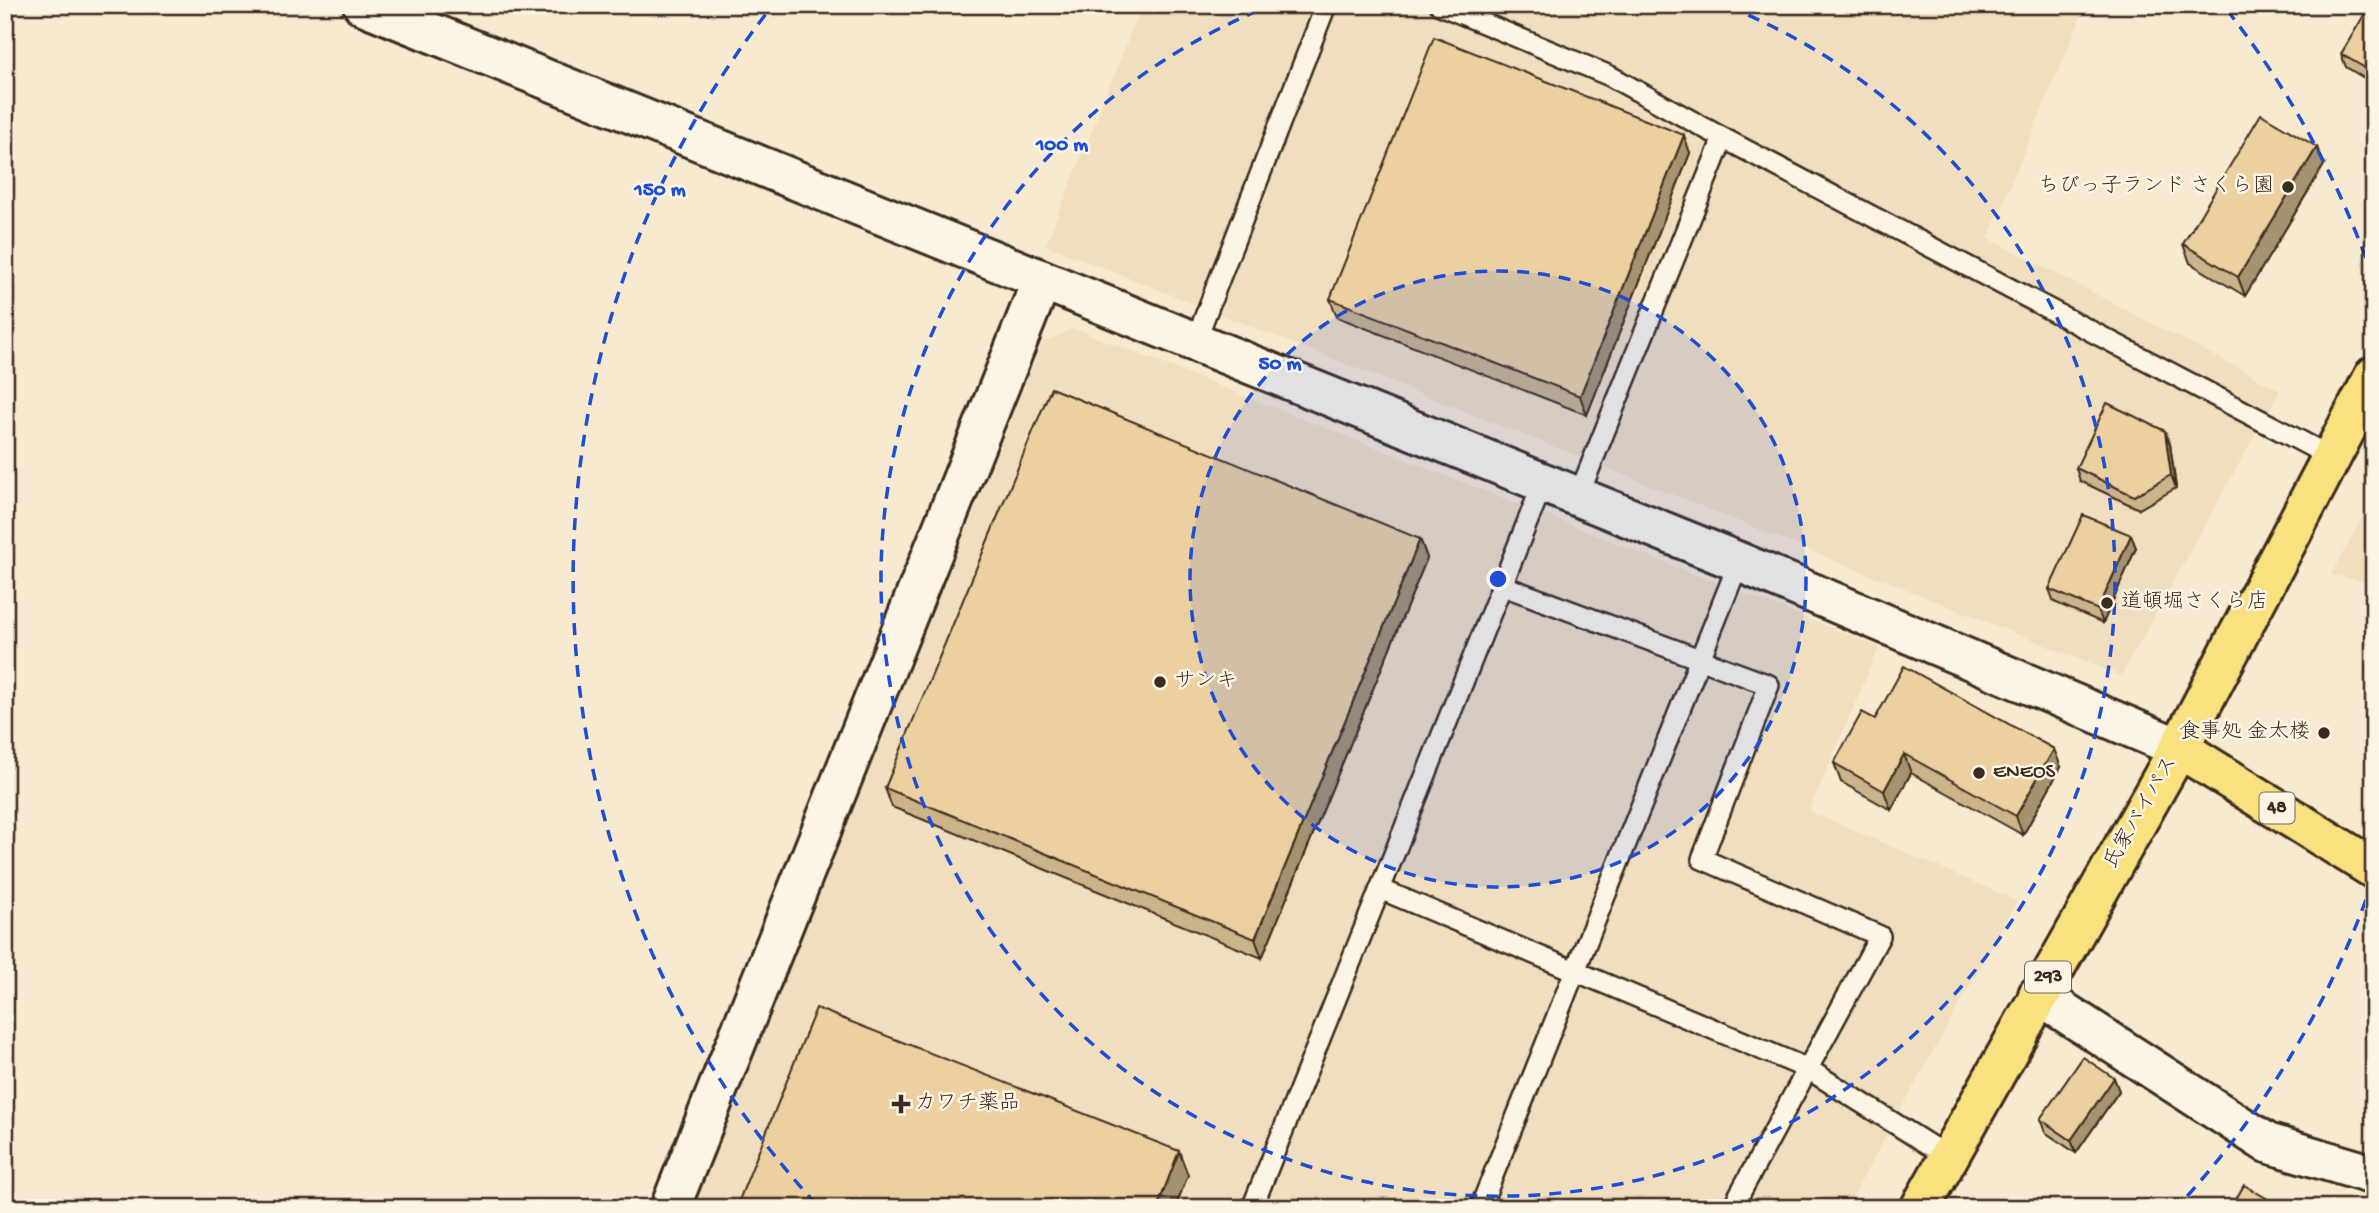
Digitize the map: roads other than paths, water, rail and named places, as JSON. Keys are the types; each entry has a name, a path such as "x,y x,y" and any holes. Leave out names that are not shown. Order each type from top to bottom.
{"main road":[{"name":"氏家バイパス","path":"1920,1208 2179,748 2374,376"},
{"name":"48","path":"2179,748 2374,869"}],"street":[{"path":"363,5 1739,562 2179,748"},
{"path":"670,1208 1042,280"},
{"path":"2038,995 2267,1143 2374,1175"},
{"path":"2365,1208 2374,1191"}],"lane":[{"path":"1195,342 1326,5"},
{"path":"1440,5 1610,76 2331,457"},
{"path":"1578,497 1723,138"},
{"path":"1252,1208 1543,483"},
{"path":"1479,1208 1739,562"},
{"path":"1501,585 1769,685 1702,859 1880,936 1732,1208"},
{"path":"1380,889 1808,1069 1948,1157"}],"place":[{"name":"ちびっ子ランド さくら園","path":"2288,187"},
{"name":"道頓堀さくら店","path":"2107,603"},
{"name":"サンキ","path":"1160,682"},
{"name":"食事処 金太楼","path":"2324,733"},
{"name":"ENEOS","path":"1979,773"},
{"name":"カワチ薬品","path":"901,1104"}]}
